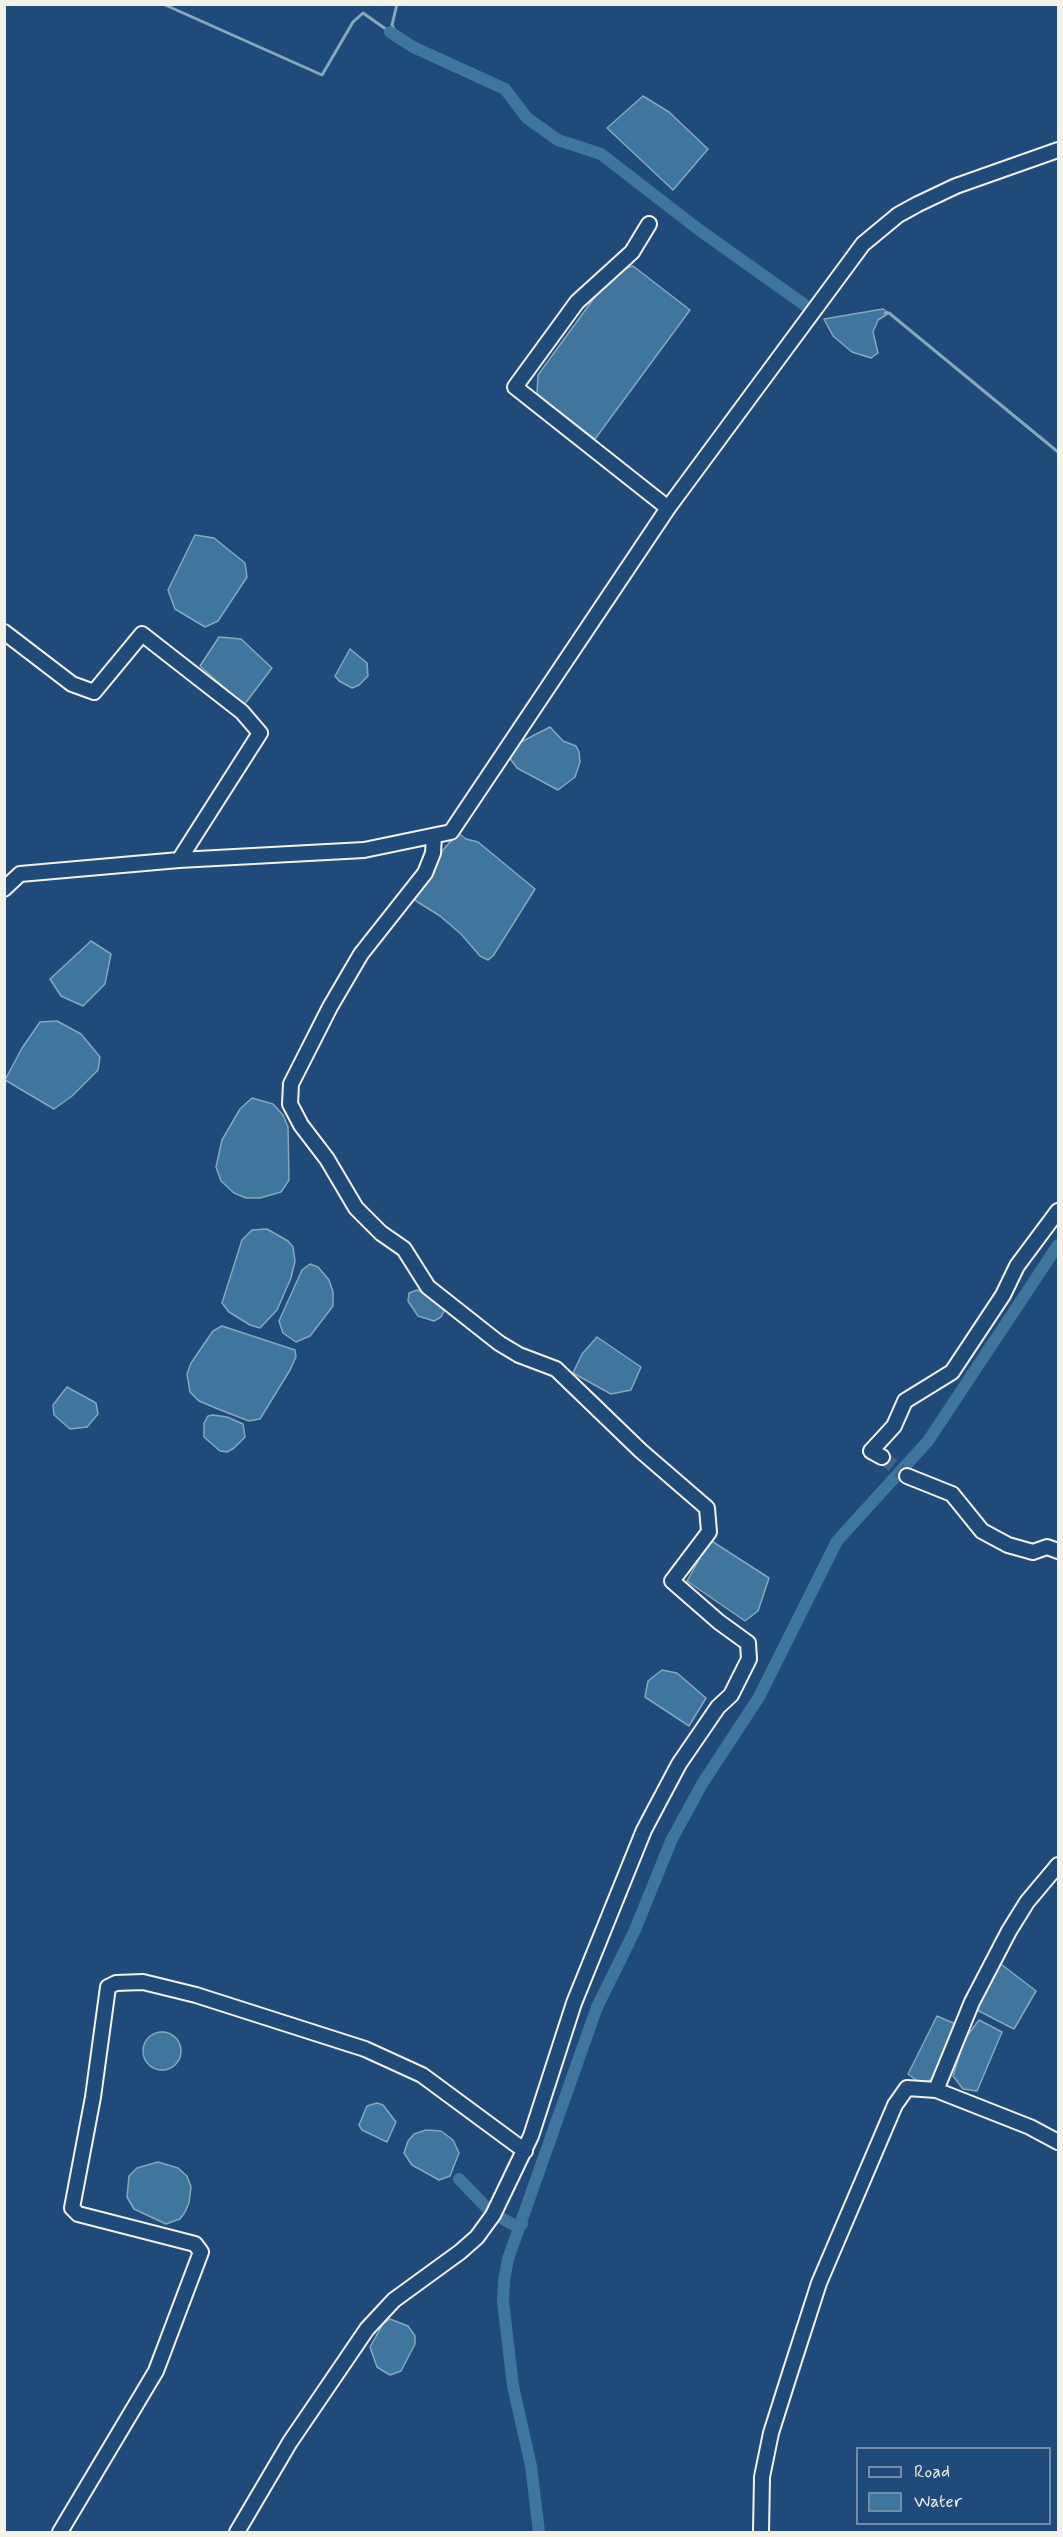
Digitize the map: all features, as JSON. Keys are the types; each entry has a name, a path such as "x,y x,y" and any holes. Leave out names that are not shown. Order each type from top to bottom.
{"street":[{"path":"4,888 20,874 179,860 364,850 451,832 668,508 863,244 898,215 918,204 956,186 1059,150"},
{"path":"649,224 632,252 577,302 515,387 668,508"},
{"path":"4,632 72,684 94,692 142,634 242,712 260,733 179,860"},
{"path":"237,2532 290,2442 368,2329 394,2300 477,2237 493,2215 525,2151 545,2098 574,2003 644,1830 679,1764 738,1683 749,1659 748,1643 719,1622 672,1581 709,1532 707,1508 642,1451 555,1369 519,1355 499,1343 428,1287 404,1249 381,1233 357,1208 327,1159 301,1125 290,1104 291,1084 330,1007 361,954 424,873 433,853 434,836"},
{"path":"882,1457 871,1451 894,1426 905,1401 952,1372 1003,1295 1017,1266 1059,1211"},
{"path":"907,1476 952,1494 982,1531 1008,1545 1033,1552 1047,1547 1059,1551"},
{"path":"936,2090 972,2002 1009,1931 1027,1902 1059,1865"},
{"path":"60,2532 156,2372 201,2252 195,2244 78,2214 72,2208 93,2097 108,1987 116,1983 143,1982 196,1995 365,2049 422,2076 525,2151"},
{"path":"761,2532 762,2477 771,2433 819,2283 895,2105 907,2088 936,2090 1059,2142"}],"water":[{"path":"643,96 669,112 708,149 673,190 607,128"},
{"path":"633,266 690,310 595,439 537,394 538,375 597,294 623,269"},
{"path":"883,309 889,313 878,320 873,332 878,353 871,358 852,352 833,336 824,319"},
{"path":"195,535 214,538 245,563 247,577 218,621 205,627 175,609 168,590"},
{"path":"219,637 241,639 272,668 244,705 200,666"},
{"path":"350,649 367,663 368,676 352,688 335,676"},
{"path":"550,727 563,741 576,746 579,752 580,762 575,777 558,790 517,768 509,757 511,750 521,742"},
{"path":"458,833 466,839 478,842 535,889 493,956 488,960 480,956 461,934 440,916 416,901 414,897 443,850"},
{"path":"91,941 111,954 105,984 83,1006 61,996 50,979"},
{"path":"57,1021 81,1034 100,1057 98,1070 72,1096 54,1109 5,1080 22,1048 40,1022"},
{"path":"252,1098 273,1104 283,1115 288,1127 289,1180 281,1192 260,1198 246,1198 234,1193 221,1181 216,1167 222,1140 240,1109"},
{"path":"267,1229 288,1241 293,1247 295,1261 291,1278 277,1310 260,1328 250,1325 229,1312 222,1303 242,1240 252,1230"},
{"path":"310,1264 318,1267 329,1280 333,1292 333,1306 310,1336 296,1342 283,1333 279,1321 302,1270"},
{"path":"417,1290 439,1300 445,1309 441,1317 434,1321 418,1316 408,1301 409,1293"},
{"path":"222,1326 295,1350 296,1357 290,1370 260,1419 249,1421 199,1401 190,1392 187,1374 191,1363 213,1331"},
{"path":"597,1337 641,1367 631,1390 611,1394 573,1373 582,1354"},
{"path":"67,1387 96,1403 98,1414 87,1427 70,1429 54,1415 53,1405"},
{"path":"208,1416 227,1417 243,1424 245,1437 227,1452 220,1451 204,1437 204,1423"},
{"path":"710,1540 769,1578 758,1611 745,1621 687,1581"},
{"path":"662,1670 677,1673 706,1698 689,1726 645,1697 648,1681"},
{"path":"997,1961 1036,1991 1014,2029 977,2010"},
{"path":"937,2016 958,2025 935,2079 920,2083 908,2074"},
{"path":"979,2020 1002,2032 977,2091 963,2089 953,2076 964,2040"},
{"path":"162,2032 175,2038 181,2051 175,2064 162,2070 149,2064 143,2051 149,2038"},
{"path":"377,2103 383,2105 396,2122 387,2142 362,2130 359,2125 367,2106"},
{"path":"426,2130 441,2131 453,2140 459,2153 450,2176 439,2180 412,2165 404,2153 408,2141 414,2134"},
{"path":"158,2162 178,2168 187,2176 191,2187 185,2212 180,2219 166,2224 134,2209 127,2197 129,2176 137,2168"},
{"path":"390,2319 408,2326 415,2336 415,2344 401,2371 390,2375 377,2367 370,2347 383,2324"}],"waterway":[{"path":"163,4 322,75 353,22 363,13 390,32"},
{"path":"397,4 392,25 399,39"},
{"path":"390,32 413,47 505,89 527,118 558,140 601,154 698,229 809,308"},
{"path":"885,313 889,313 1058,452"},
{"path":"539,2532 531,2466 513,2386 503,2301 504,2281 508,2259 597,2007 635,1930 671,1841 702,1784 759,1697 837,1541 928,1441 1058,1245"},
{"path":"459,2179 489,2210"},
{"path":"498,2216 514,2225 522,2224"}],"tunnel":[{"path":"882,1457 907,1476"}]}
